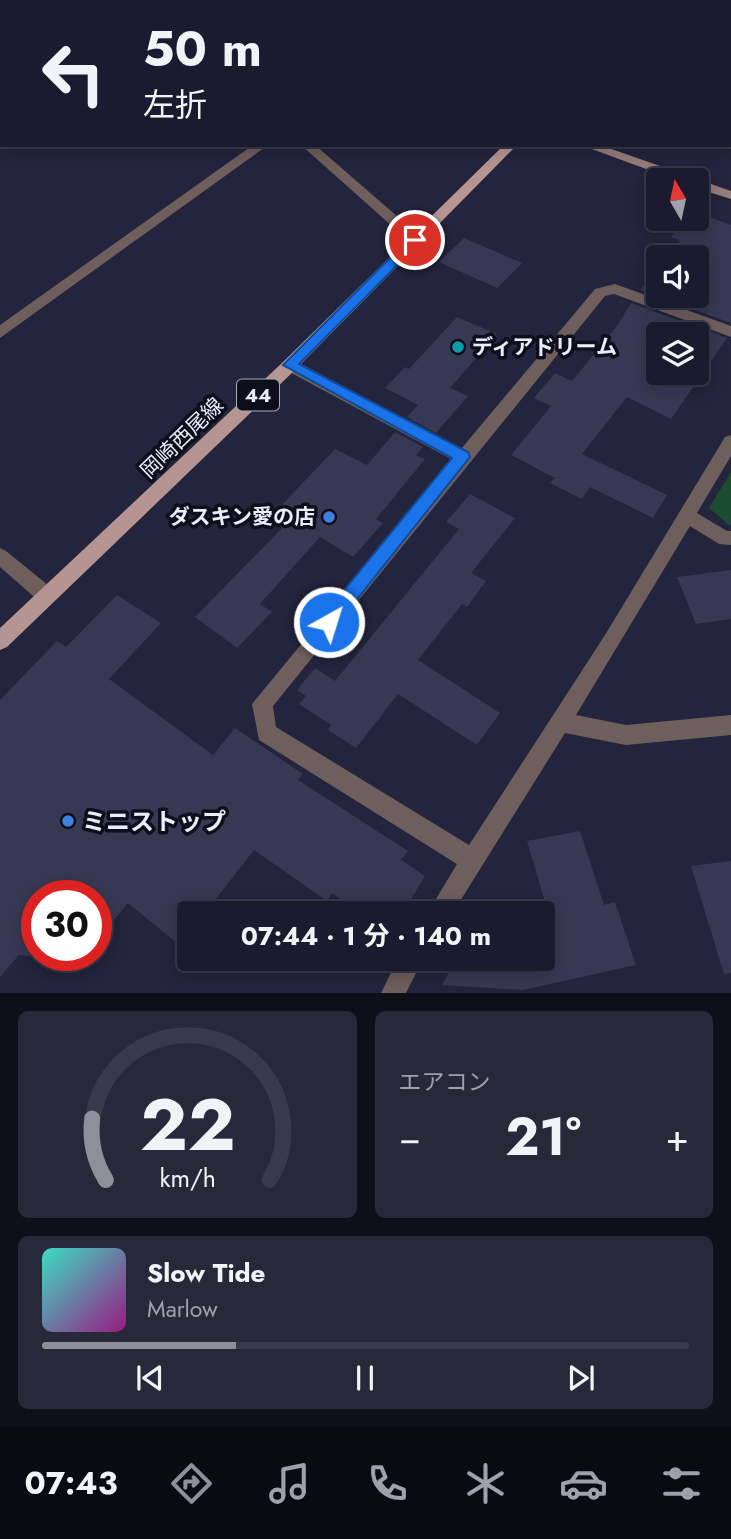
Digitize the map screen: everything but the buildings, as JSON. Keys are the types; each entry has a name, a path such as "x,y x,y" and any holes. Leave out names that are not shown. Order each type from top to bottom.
{"main road":[{"name":"岡崎西尾線","path":"0,641 290,365 509,147"},
{"path":"593,147 653,168"},
{"path":"709,187 731,195"}],"street":[{"path":"0,333 259,147"},
{"path":"309,147 415,240"},
{"path":"472,860 266,733 262,704 591,302 607,289 731,332"},
{"path":"290,365 463,457"},
{"path":"446,901 560,722 731,442"},
{"path":"687,516 725,539 731,538"},
{"path":"0,556 47,596"},
{"path":"560,722 626,735 731,725"},
{"path":"393,993 405,971"}],"green space":[{"path":"731,472 731,525 729,525 709,508"}],"place":[{"name":"ディアドリーム","path":"458,347"},
{"name":"ダスキン愛の店","path":"329,517"},
{"name":"ミニストップ","path":"68,821"}],"route":[{"path":"329,622 463,457 290,365 415,240"}]}
